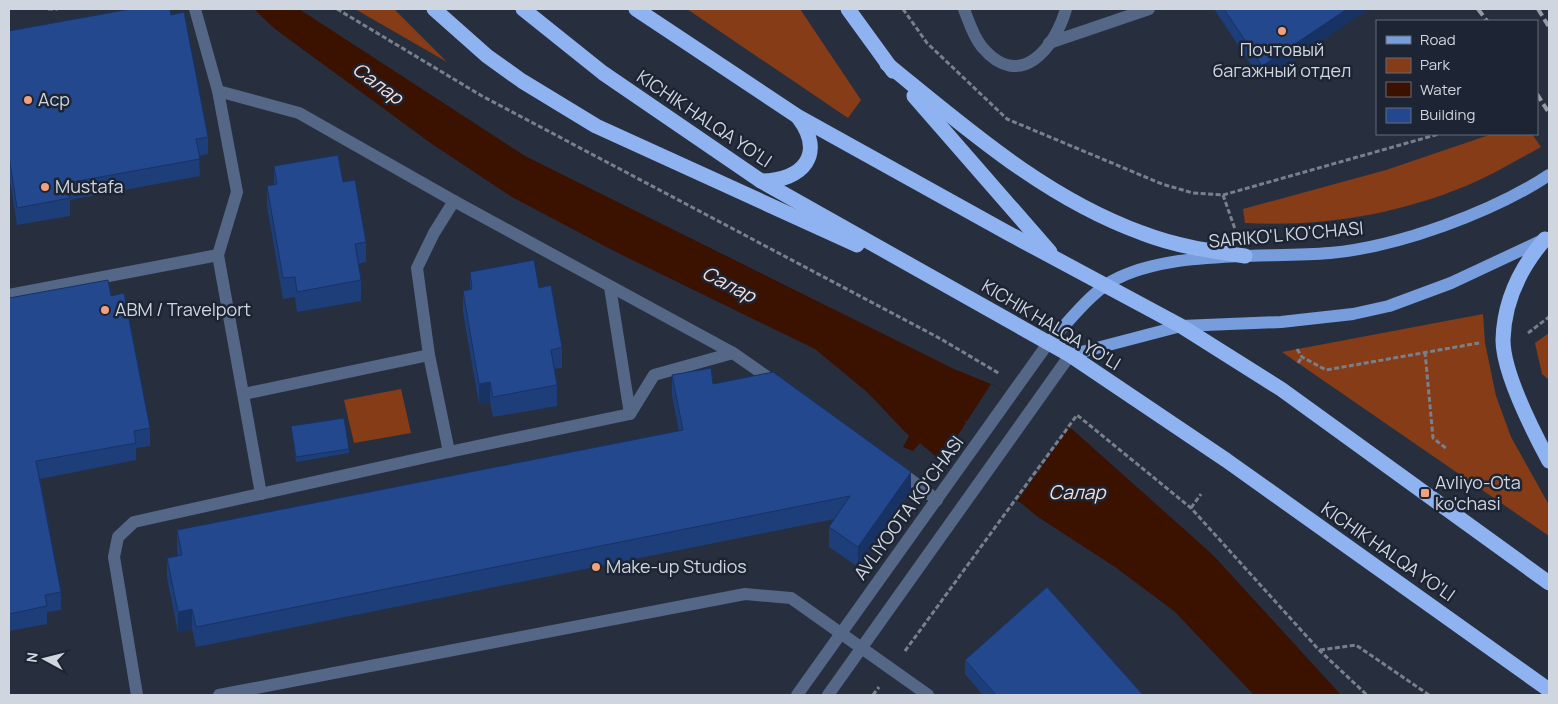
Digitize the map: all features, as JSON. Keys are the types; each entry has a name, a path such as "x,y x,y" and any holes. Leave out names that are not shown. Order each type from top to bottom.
{"highway":[{"path":"434,9 487,56 522,81 596,126 958,291"},
{"name":"KICHIK HALQA YO'LI","path":"524,9 626,89 761,181 1070,355 1226,460 1545,691"},
{"path":"636,9 797,116 1181,326 1287,394 1549,583"},
{"path":"848,9 887,64 1056,259"},
{"path":"887,64 1010,162 1084,207 1120,225 1163,240 1210,251 1245,256"},
{"path":"761,181 776,181 789,178 799,172 806,163 811,153 810,141 806,128 797,116"},
{"path":"1547,238 1522,269 1514,283 1503,341 1521,404 1549,461"}],"main road":[{"name":"SARIKO'L KO'CHASI","path":"1104,285 1118,277 1151,266 1245,256 1329,253 1388,243 1442,226 1514,195 1549,175"},
{"path":"1070,355 1181,326 1281,322 1354,314 1388,306 1451,283 1547,238"},
{"path":"1049,342 1104,285"}],"street":[{"path":"195,9 218,91 237,192 218,255 261,494"},
{"path":"964,9 980,44 1001,62 1016,66 1028,64 1037,59 1059,29 1066,9"},
{"path":"1049,44 1149,9"},
{"path":"218,91 299,113 454,201 733,353 790,393"},
{"path":"449,452 429,355 417,268 434,234 454,201"},
{"path":"9,295 218,255"},
{"path":"610,287 630,414"},
{"name":"AVLIYOOTA KO'CHASI","path":"797,695 1049,342"},
{"path":"136,695 114,557 118,537 134,522 630,414 654,374 733,353"},
{"path":"244,394 429,355"},
{"path":"828,695 1070,355"},
{"path":"886,462 938,498"},
{"path":"220,695 745,594 791,598 928,695"}],"path":[{"path":"48,9 58,9"},
{"path":"337,9 482,96 941,339 1006,377"},
{"path":"903,9 927,44 1006,119 1162,184 1194,193 1223,196 1436,135"},
{"path":"1223,196 1235,229"},
{"path":"1521,338 1549,317"},
{"path":"1297,349 1302,357 1326,370 1485,342"},
{"path":"1425,352 1433,438 1446,449"},
{"path":"1298,363 1302,357"},
{"path":"873,695 1076,415 1192,508 1319,650 1367,695"},
{"path":"1192,508 1201,494"},
{"path":"1319,650 1356,645 1429,695"}],"green space":[{"path":"355,9 394,9 447,62"},
{"path":"687,9 800,9 861,100 848,118"},
{"path":"1489,135 1533,135 1541,147 1476,182 1412,205 1385,212 1330,221 1273,224 1245,223 1243,209 1386,170"},
{"path":"1483,314 1485,343 1496,396 1511,437 1549,505 1549,536 1282,352"},
{"path":"1549,333 1549,380 1542,374 1535,343"},
{"path":"401,389 411,433 354,443 344,400"}],"water":[{"name":"Салар","path":"254,9 299,9 525,156 954,369 991,384 1073,430 1213,555 1341,695 1254,695 1174,611 1115,567 1038,517 1021,503 934,455 920,443 913,451 903,447 909,436 867,392 815,349 616,252 512,197 432,144 275,29","holes":["964,420 970,422 1041,469 1037,474 968,427","944,445 951,447 1022,493 1017,500 947,452"]}],"pier":[{"path":"991,384 1070,426 1016,503 941,462 949,450 1018,497 1019,494 949,449"}],"building":[{"path":"130,9 170,9 171,15 184,12 208,137 196,139 200,159 67,183 70,198 17,208 9,157 9,31"},
{"name":"Почтовый багажный отдел","path":"1224,9 1347,9 1262,66"},
{"path":"338,155 343,182 355,180 366,242 355,244 361,280 297,292 295,277 283,278 267,186 277,184 274,166"},
{"path":"534,260 539,288 551,285 562,347 551,350 557,385 493,397 490,382 479,384 463,291 472,289 470,272"},
{"path":"108,280 111,296 124,293 150,428 134,431 136,443 36,461 61,592 45,595 47,606 9,614 9,298"},
{"path":"711,368 713,384 773,372 911,472 858,547 829,527 850,496 196,627 192,609 178,612 167,558 182,555 177,530 683,430 672,375"},
{"path":"344,418 349,449 296,457 291,426"},
{"path":"1047,587 1143,695 996,695 965,660"}],"railway":[{"path":"1478,9 1486,20"},
{"path":"1538,9 1549,27"},
{"path":"1538,96 1549,113"}],"place":[{"name":"Почтовый багажный отдел","path":"1282,31"},
{"name":"Аср","path":"28,100"},
{"name":"Mustafa","path":"45,187"},
{"name":"ABM / Travelport","path":"105,310"},
{"name":"Avliyo-Ota ko'chasi","path":"1425,493"},
{"name":"Make-up Studios","path":"596,567"}]}
